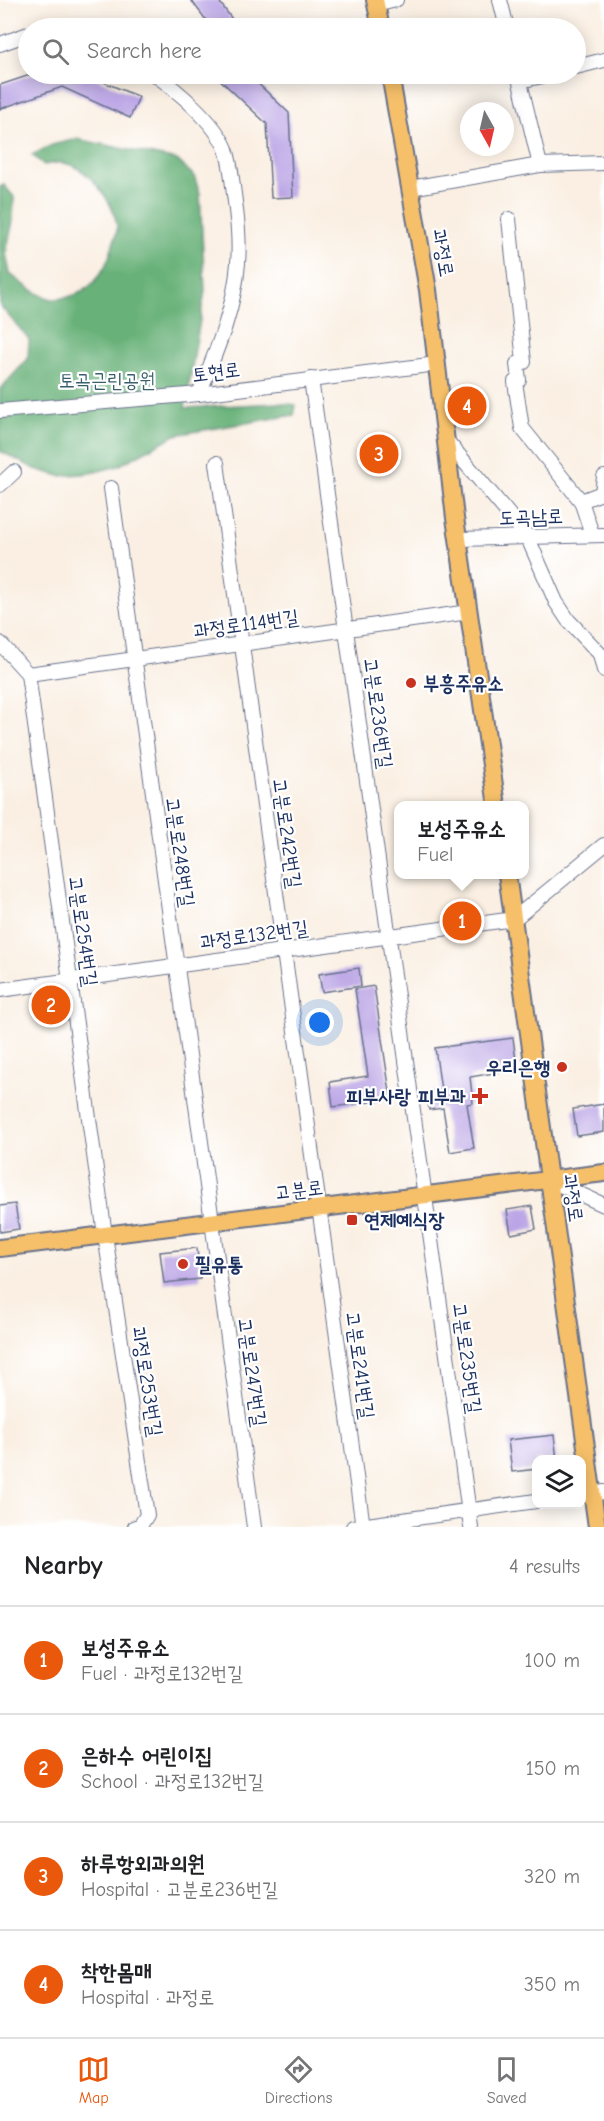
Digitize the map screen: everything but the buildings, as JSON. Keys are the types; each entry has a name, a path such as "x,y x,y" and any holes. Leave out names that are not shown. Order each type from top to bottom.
{"main road":[{"path":"376,2 379,18"},
{"name":"과정로","path":"392,84 429,290 459,539 496,801"},
{"name":"과정로","path":"508,879 597,1527"},
{"name":"고분로","path":"0,1248 604,1173"}],"street":[{"path":"376,2 396,0"},
{"path":"500,0 504,18"},
{"path":"0,44 18,38"},
{"path":"586,65 604,60"},
{"path":"167,84 213,129 226,150 237,228 237,270 220,342 199,394"},
{"path":"521,84 540,165"},
{"path":"411,188 540,165 604,163"},
{"path":"509,219 524,362 517,364 519,380 515,382 522,428 581,501 598,534"},
{"name":"토현로","path":"0,411 199,394 437,364"},
{"name":"고분로236번길","path":"311,379 425,1195"},
{"path":"446,440 527,536 556,602 568,620 600,654 604,670"},
{"name":"고분로242번길","path":"217,463 319,1208"},
{"path":"0,484 14,472"},
{"path":"581,501 602,493 604,477"},
{"name":"고분로248번길","path":"111,488 211,1222"},
{"name":"도곡남로","path":"459,539 598,534"},
{"name":"과정로114번길","path":"28,674 469,612"},
{"path":"0,643 28,674"},
{"name":"고분로254번길","path":"28,674 105,1235"},
{"path":"514,919 604,845"},
{"name":"과정로132번길","path":"0,990 514,919"},
{"path":"549,1180 604,1205"},
{"name":"고분로235번길","path":"425,1195 471,1527"},
{"name":"고분로241번길","path":"319,1208 359,1527"},
{"name":"고분로247번길","path":"211,1222 254,1527"},
{"name":"괴정로253번길","path":"105,1235 147,1515 140,1526 135,1527"},
{"path":"359,1527 532,1502"}],"green space":[{"name":"토곡근린공원","path":"77,139 177,160 194,176 200,194 205,291 185,408 278,403 296,405 294,415 175,435 118,466 91,473 60,476 35,469 0,451 0,389 28,359 29,339 0,306 0,187 4,185 14,197 13,221 6,253 10,274 43,296 54,299 66,298 86,289 100,274 110,255 117,230 111,206 98,186 81,170 62,163 44,165 32,155 52,145"}],"place":[{"name":"착한몸매","path":"467,406"},
{"name":"하루항외과의원","path":"379,454"},
{"name":"부흥주유소","path":"411,683"},
{"name":"보성주유소","path":"462,921"},
{"name":"은하수 어린이집","path":"51,1005"},
{"name":"우리은행","path":"562,1067"},
{"name":"피부사랑 피부과","path":"480,1096"},
{"name":"연제예식장","path":"352,1220"},
{"name":"필유통","path":"183,1264"}]}
